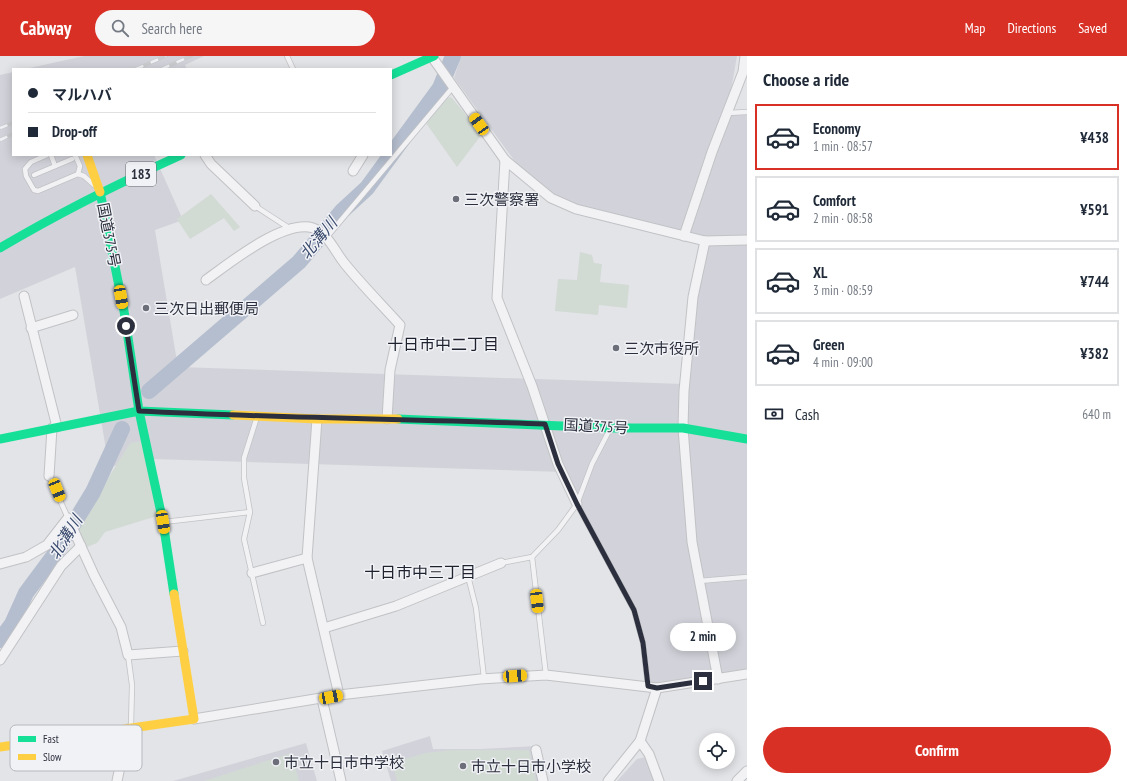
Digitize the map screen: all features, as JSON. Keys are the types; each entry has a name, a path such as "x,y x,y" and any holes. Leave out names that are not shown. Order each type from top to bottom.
{"main road":[{"path":"392,75 432,56"},
{"name":"国道375号","path":"87,156 100,192 124,311 139,411 317,419 387,419 545,424 611,428 683,428 747,438"},
{"name":"183","path":"0,248 100,192 179,156"},
{"name":"183","path":"0,236 22,227 48,220"},
{"path":"0,439 139,411 163,522 194,719 142,726"},
{"path":"0,747 10,746"}],"street":[{"path":"432,56 505,160 551,198 576,209 705,241 747,240"},
{"path":"684,236 743,72 745,56"},
{"path":"205,156 211,164 255,206"},
{"path":"353,171 362,156"},
{"path":"505,160 497,298 532,386 558,464 577,504"},
{"path":"206,280 246,251 289,228 313,228 322,235 345,264 400,325 390,370 387,419"},
{"path":"705,241 693,297 684,391 683,428 692,542 718,679"},
{"path":"24,296 55,427 50,476"},
{"path":"31,328 73,315"},
{"path":"317,419 307,558 311,581 324,628 339,696"},
{"path":"0,564 5,564 26,557 47,545 68,518 121,627 128,655 183,651"},
{"path":"0,660 61,566 81,546"},
{"path":"252,573 307,558"},
{"path":"324,628 396,606 501,563"},
{"path":"194,719 339,696 484,678 546,675 614,684 652,687 747,674"},
{"path":"608,781 640,741 652,687"},
{"path":"322,699 341,781"},
{"path":"640,741 649,754 659,781"},
{"path":"536,750 543,781"},
{"path":"117,781 119,771"},
{"path":"737,781 747,771"}],"lane":[{"path":"287,56 293,68"},
{"path":"392,154 452,85"},
{"path":"727,113 747,112"},
{"path":"45,156 31,162 25,169 26,176 34,190 38,191 78,174 84,176 100,192"},
{"path":"51,156 55,166"},
{"path":"322,235 390,156"},
{"path":"34,175 74,157 80,166 78,174"},
{"path":"255,206 289,228"},
{"path":"257,417 244,458 244,478 250,512 244,539 262,624"},
{"path":"501,563 532,558 548,542 577,504 592,464 611,428"},
{"path":"50,476 68,518"},
{"path":"577,504 634,610 643,643 652,687"},
{"path":"163,522 250,512"},
{"path":"532,558 546,675"},
{"path":"468,576 476,608 484,678"},
{"path":"699,581 747,577"},
{"path":"128,655 132,686 129,725"}],"shaded area":[{"path":"84,56 204,56 185,65 186,68 30,68"},
{"path":"461,56 737,56 727,113 747,112 747,673 648,686 641,628 562,472 151,459 109,467 75,267 0,299 0,75 12,72 12,156 154,156 183,220 155,230 178,367 684,384 702,241 551,197 535,189 454,78"},
{"path":"451,97 482,134 457,167 426,123 447,98"},
{"path":"211,194 240,227 234,231 224,218 190,239 177,219"},
{"path":"580,252 592,255 594,263 602,264 600,282 629,285 627,308 599,305 598,315 555,311 558,279 577,280"},
{"path":"143,441 157,516 105,532 97,543 87,547 77,528 130,443"},
{"name":"市立十日市小学校","path":"430,736 433,749 480,749 536,746 543,781 391,781 382,751"},
{"name":"市立十日市中学校","path":"306,743 317,781 173,781"},
{"name":"市立十日市小学校","path":"452,750 529,750 536,781 397,781 392,763 425,753"},
{"path":"291,753 299,781 204,781"},
{"path":"646,757 654,781 617,781 637,759"}],"waterway":[{"name":"北溝川","path":"392,154 440,88 453,56"},
{"name":"北溝川","path":"149,391 299,262 342,211 367,188 390,156"},
{"name":"北溝川","path":"0,640 12,624 26,593 55,554 93,492 122,429"}],"railway":[{"path":"138,68 166,56"},
{"path":"164,68 191,56"},
{"path":"0,128 12,123"},
{"path":"0,140 12,134"}],"traffic: fast":[{"path":"392,75 434,56"},
{"path":"0,248 89,199 179,156"},
{"path":"100,192 124,311 139,411 233,415"},
{"path":"0,439 139,411 163,522 174,594"},
{"path":"398,419 611,428 683,428 747,439"}],"traffic: slow":[{"path":"87,156 100,192"},
{"path":"233,415 317,419 398,419"},
{"path":"142,727 194,719 174,594"},
{"path":"0,747 10,746"}],"place":[{"name":"三次警察署","path":"456,199"},
{"name":"三次日出郵便局","path":"146,308"},
{"name":"三次市役所","path":"616,348"},
{"name":"市立十日市中学校","path":"276,762"},
{"name":"市立十日市小学校","path":"463,766"}],"district":[{"name":"十日市中二丁目","path":"443,344"},
{"name":"十日市中三丁目","path":"420,572"}],"route":[{"path":"126,326 139,411 317,419 387,419 545,424 558,464 577,504 612,566 634,610 643,643 648,686 657,688 703,681"}]}
